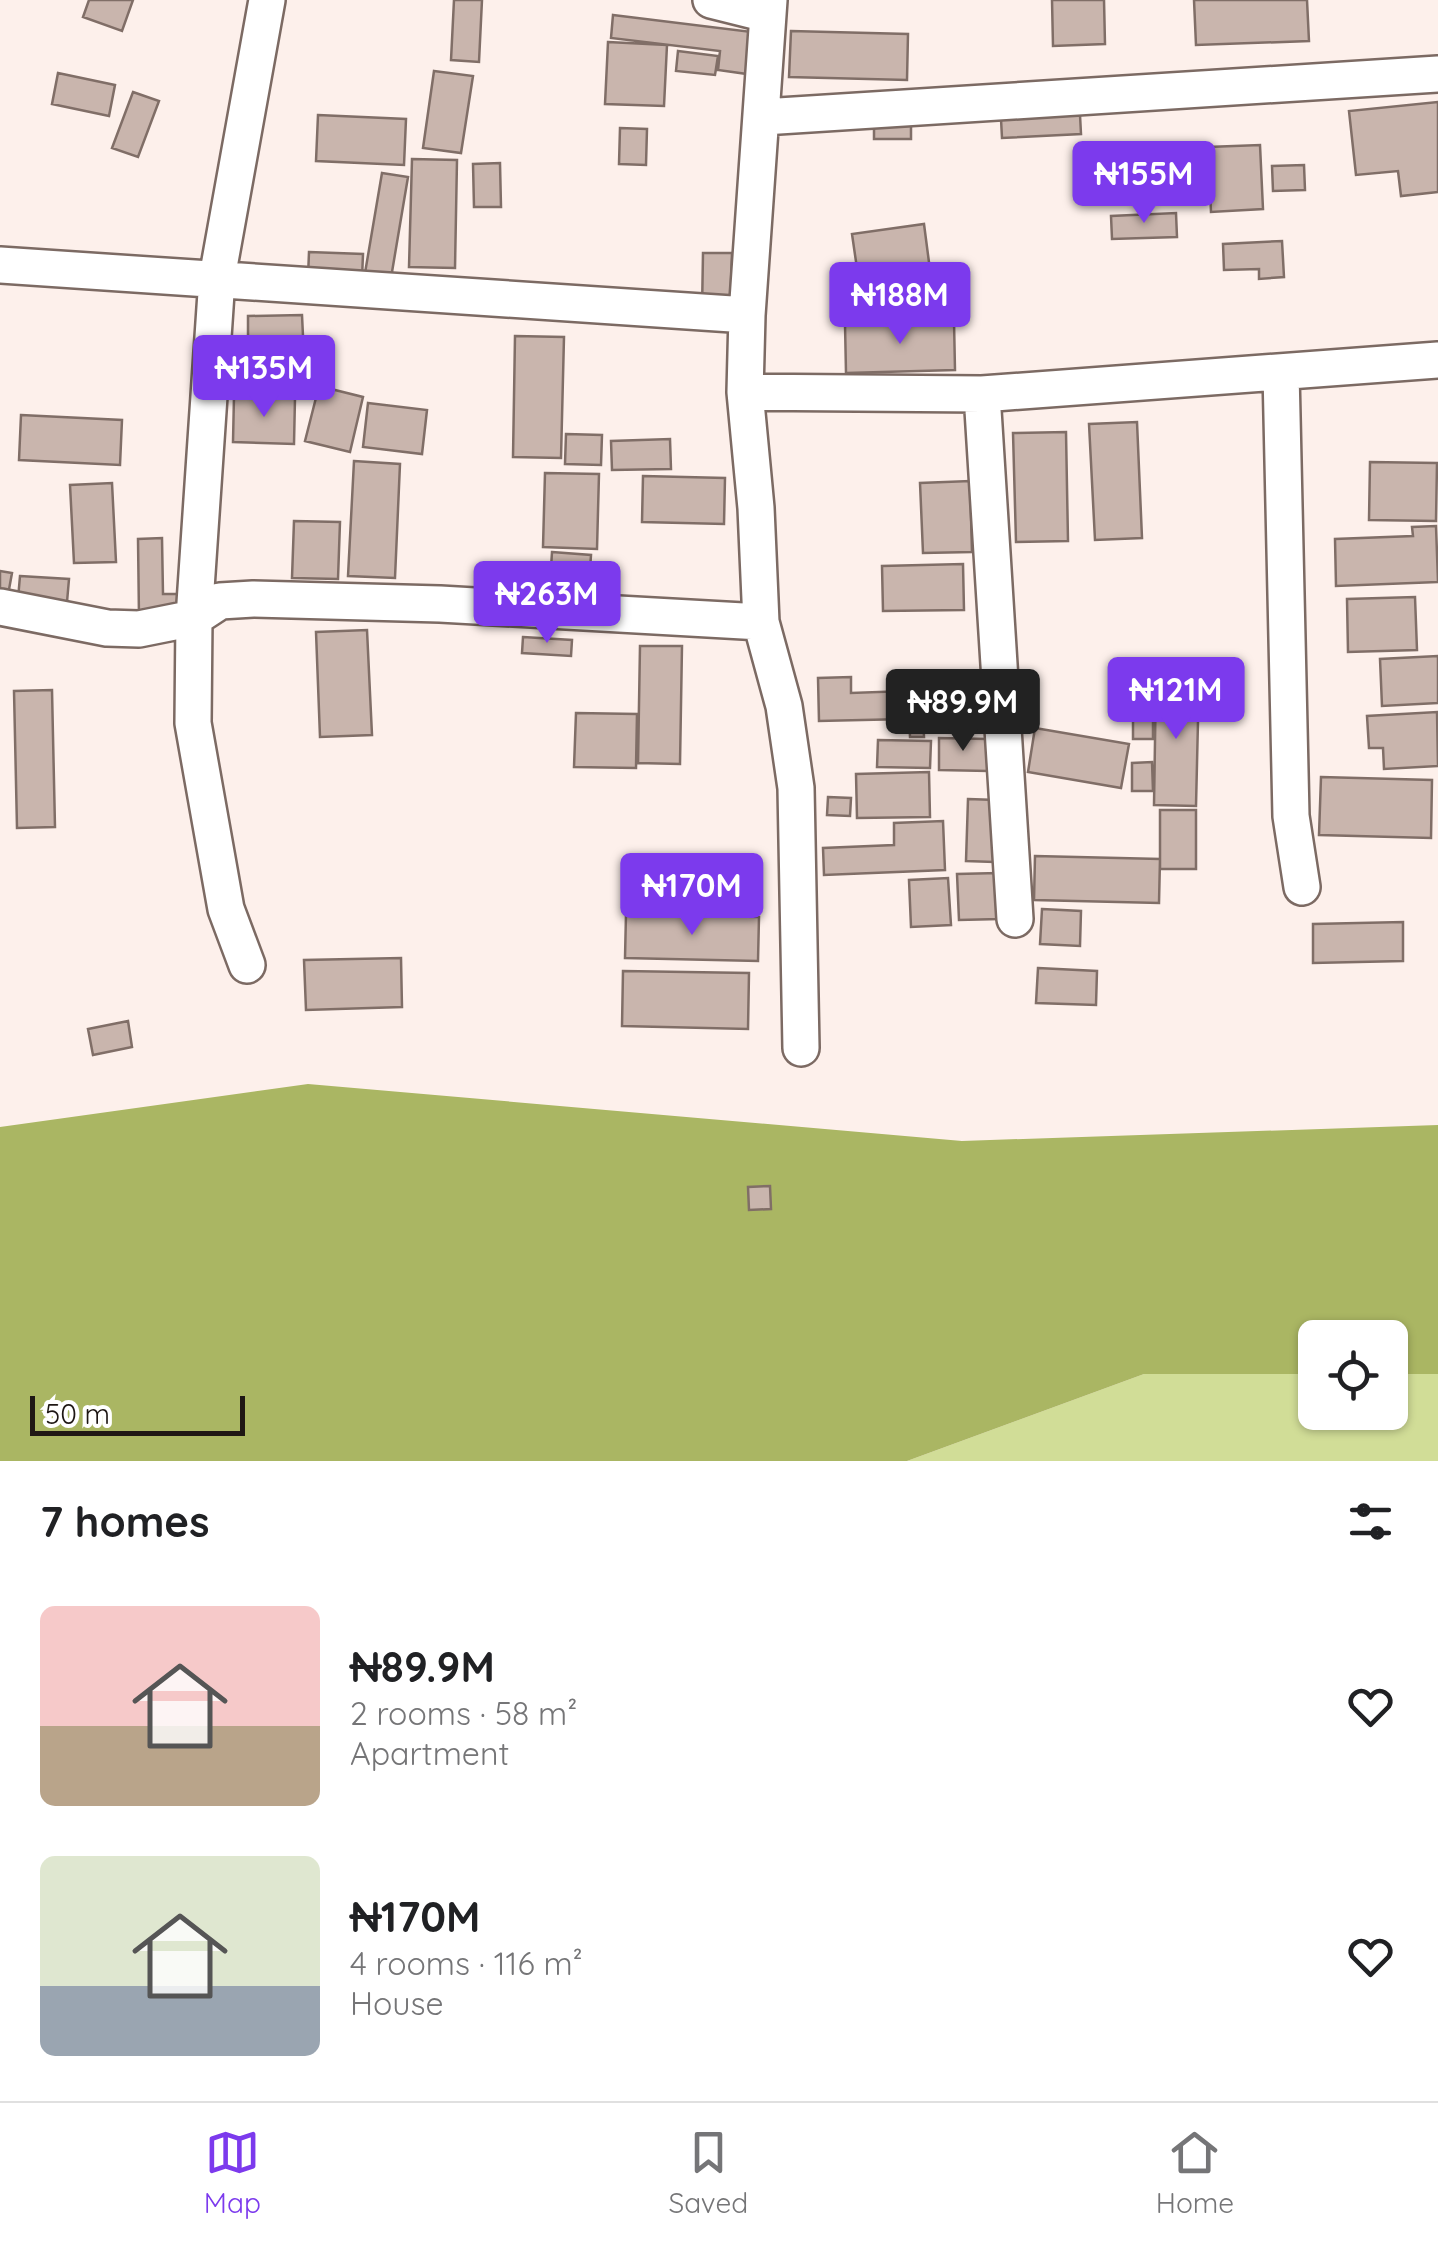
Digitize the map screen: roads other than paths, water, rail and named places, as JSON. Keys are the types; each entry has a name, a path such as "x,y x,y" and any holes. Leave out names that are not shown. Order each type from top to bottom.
{"street":[{"path":"248,965 226,909 194,723 194,618 217,278 267,0"},
{"path":"712,0 768,7 746,314 745,392 761,622 784,706 796,788 801,1048"},
{"path":"763,117 1438,74"},
{"path":"0,265 746,314"},
{"path":"745,392 982,394 1438,360"},
{"path":"1281,372 1291,816 1302,886"},
{"path":"982,394 1014,919"},
{"path":"0,607 107,628 139,629 194,618 220,601 253,599 440,604 761,622"}]}
